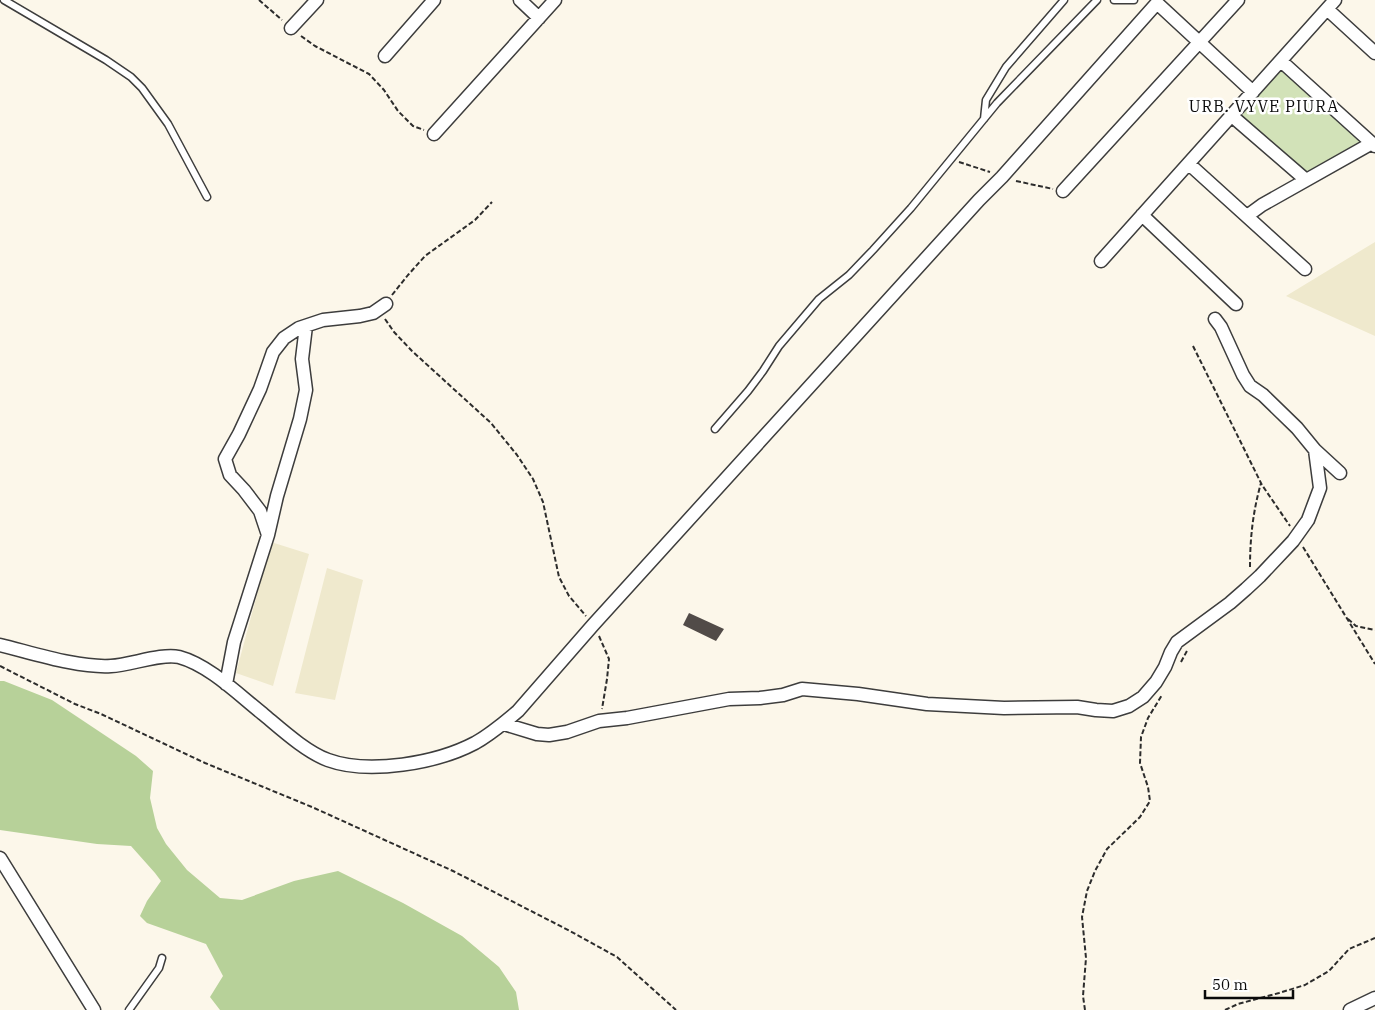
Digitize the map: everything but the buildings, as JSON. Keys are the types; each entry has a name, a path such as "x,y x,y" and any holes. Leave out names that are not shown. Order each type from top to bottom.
{"street":[{"path":"291,28 316,0"},
{"path":"385,56 434,0"},
{"path":"520,0 539,18"},
{"path":"434,134 554,0"},
{"path":"1063,191 1238,0"},
{"path":"0,645 86,665 110,666 176,656 198,665 226,684 262,714 314,752 328,760 341,763 400,766 432,759 474,744 504,724 518,711 593,625 1002,177 1154,2 1253,92"},
{"path":"1101,261 1331,5 1375,53"},
{"path":"1247,216 1262,205 1373,144 1281,61"},
{"path":"1232,116 1306,180"},
{"path":"1189,164 1305,269"},
{"path":"1142,215 1236,304"},
{"path":"268,536 260,511 230,475 225,459 260,389 274,352 284,338 299,328 322,320 372,313 382,306"},
{"path":"1215,319 1242,374 1250,386 1263,395 1297,428 1315,450 1340,473"},
{"path":"226,684 234,642 268,536 276,496 300,419 306,390 302,359 306,326"},
{"path":"504,724 537,734 550,735 567,732 599,721 729,699 783,695 802,689 858,694 927,704 1004,708 1076,707 1113,711 1129,706 1143,697 1156,682 1177,642 1230,603 1260,576 1297,536 1308,520 1320,488 1315,450"},
{"path":"0,858 94,1010"},
{"path":"1350,1010 1375,998"}],"lane":[{"path":"4,0 106,60 131,77 142,88 168,124 207,197"},
{"path":"984,120 986,100 1006,67 1064,0"},
{"path":"715,429 763,372 779,346 819,299 849,275 873,250 911,208 997,103 1097,0"},
{"path":"1114,0 1134,0"},
{"path":"129,1010 159,968 162,958"}],"path":[{"path":"259,0 291,28 316,46 369,74 413,126 434,134"},
{"path":"492,202 475,220 425,256 382,306 394,332 412,351 491,423 533,479 543,502 559,577 569,596 593,625 609,659 605,697 599,721"},
{"path":"1193,346 1261,483 1297,536 1375,664"},
{"path":"1250,570 1250,544 1254,508 1261,483"},
{"path":"1346,618 1356,626 1375,630"},
{"path":"1181,663 1190,646"},
{"path":"0,666 75,704 101,714 205,763 312,807 461,875 617,957 676,1010"},
{"path":"1085,1010 1083,996 1086,958 1082,917 1087,891 1106,849 1140,817 1150,801 1148,787 1140,763 1141,737 1148,718 1166,689"},
{"path":"1225,1010 1238,1004 1305,985 1329,971 1349,949 1375,938"}],"shaded area":[{"path":"1375,242 1375,336 1286,296"},
{"path":"271,542 309,554 273,686 236,673"},
{"path":"327,568 363,580 335,700 295,693"}],"green space":[{"path":"1282,69 1365,143 1309,175 1241,116"},
{"path":"0,681 52,700 136,756 153,771 150,798 157,828 166,844 187,870 220,898 242,900 294,881 338,871 403,903 462,936 499,967 516,992 519,1010 220,1010 210,997 223,976 206,944 147,923 140,916 147,901 161,881 131,846 97,844 0,830"}],"district":[{"name":"URB. VYVE PIURA","path":"1264,106"}]}
